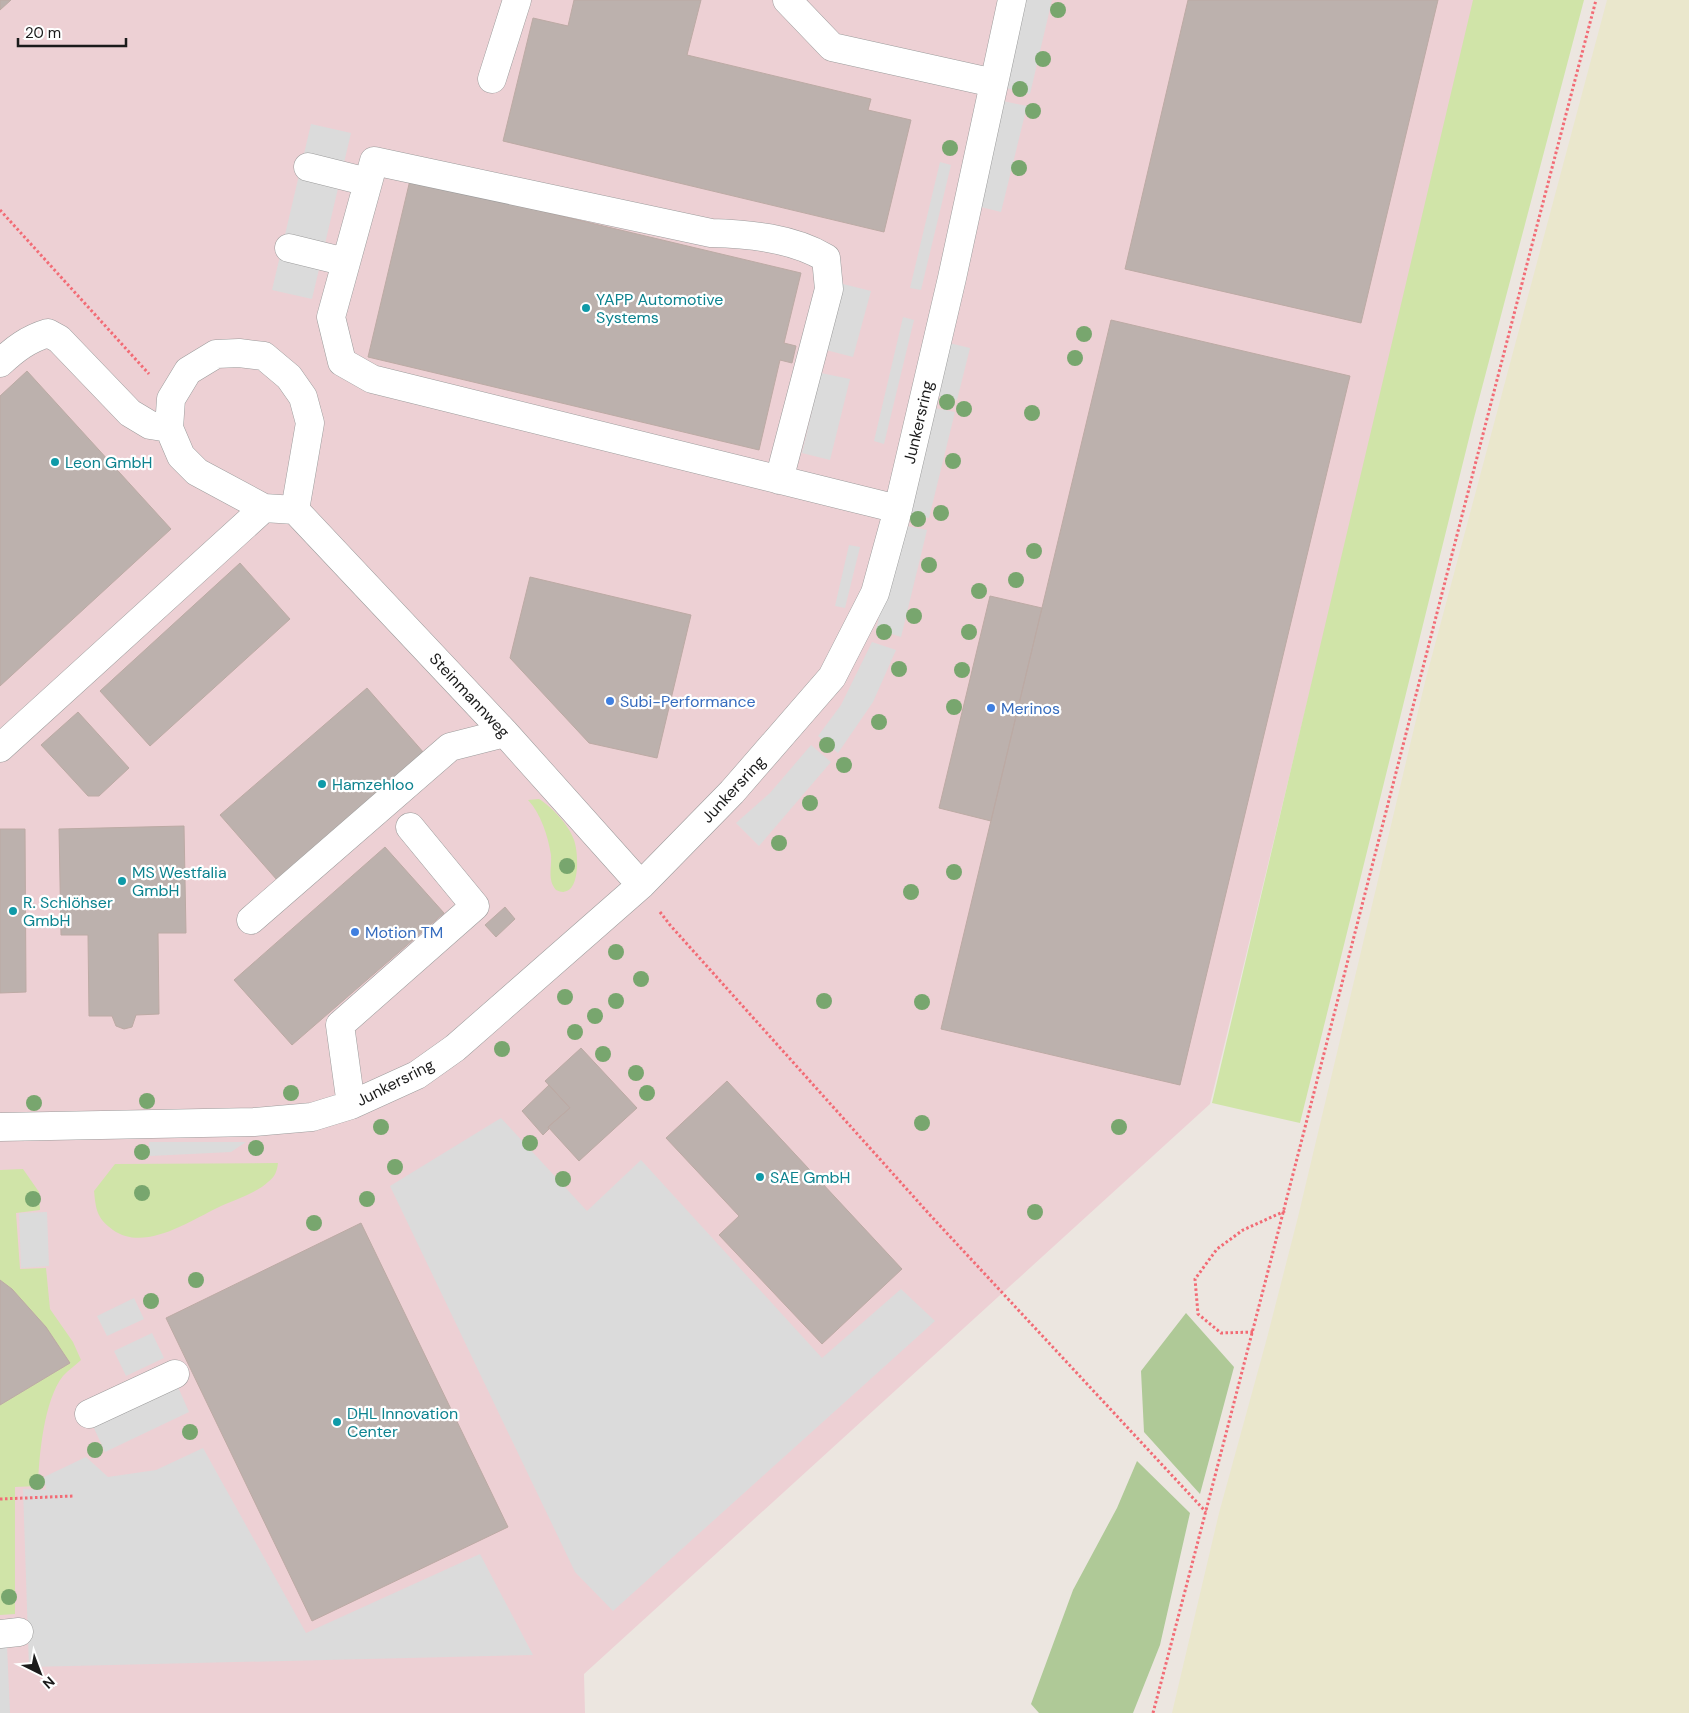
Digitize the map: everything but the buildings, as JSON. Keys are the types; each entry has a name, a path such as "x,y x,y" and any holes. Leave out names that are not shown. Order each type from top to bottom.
{"street":[{"path":"492,79 517,0"},
{"path":"787,0 832,47 994,83"},
{"name":"Junkersring","path":"0,1127 254,1122 312,1117 351,1105 416,1075 455,1048 641,885 732,792 832,677 875,594 898,510 1012,0"},
{"path":"779,480 830,290 826,258 811,249 745,234 711,233 374,161 331,317 342,362 372,379 898,510"},
{"path":"308,167 368,182"},
{"path":"289,248 346,262"},
{"path":"0,363 18,346 34,337 48,333 59,339 130,414 150,425 169,428"},
{"path":"216,354 264,356 289,378 303,397 310,423 296,510 264,508 197,472 181,456 169,428 171,399 188,371 216,354"},
{"path":"0,748 264,508"},
{"name":"Steinmannweg","path":"296,510 505,732 641,885"},
{"path":"251,920 450,748 505,732"},
{"path":"351,1105 340,1025 475,906 410,828"},
{"path":"89,1414 175,1374"}],"path":[{"path":"1154,1713 1285,1211 1469,482 1596,0"},
{"path":"0,210 171,399"},
{"path":"641,885 670,925 930,1215 1206,1512"},
{"path":"1254,1332 1221,1333 1198,1314 1195,1279 1216,1249 1243,1230 1285,1211"},
{"path":"0,1499 74,1496"}],"shaded area":[{"path":"0,0 1474,0 1393,348 1210,1104 584,1674 585,1713 0,1713"},
{"path":"1026,0 1052,0 1030,94 1006,88"},
{"path":"1607,0 1689,0 1689,1713 1172,1713 1219,1513 1298,1217 1425,682"},
{"path":"1003,101 1027,106 1001,212 977,206"},
{"path":"311,124 351,133 312,299 272,290"},
{"path":"940,162 951,165 921,290 910,288"},
{"path":"843,284 871,291 853,357 826,350"},
{"path":"903,317 914,320 884,444 874,441"},
{"path":"945,342 970,348 957,400 932,395"},
{"path":"821,373 850,379 830,460 802,453"},
{"path":"930,407 955,412 929,518 904,513"},
{"path":"902,525 927,530 901,637 876,629"},
{"path":"849,545 860,547 845,608 835,606"},
{"path":"872,642 896,650 873,702 838,753 818,736 841,705"},
{"path":"811,745 831,762 759,846 736,823 770,793"},
{"path":"501,1118 587,1211 641,1160 822,1358 901,1289 935,1321 613,1611 575,1572 390,1186"},
{"path":"149,1142 246,1142 231,1152 150,1156"},
{"path":"47,1212 49,1266 21,1268 19,1213"},
{"path":"134,1298 144,1319 107,1336 97,1316"},
{"path":"152,1333 164,1358 126,1376 114,1351"},
{"path":"178,1387 189,1412 105,1452 93,1426"},
{"path":"203,1448 306,1633 480,1554 533,1655 29,1667 23,1489 46,1490 44,1477 86,1457 108,1477 156,1470"},
{"path":"6,1623 10,1713 0,1713 0,1624"}],"green space":[{"path":"1473,0 1584,0 1474,418 1300,1123 1212,1103"},
{"path":"539,799 560,817 572,834 576,846 577,865 574,883 570,889 564,892 556,890 553,886 548,840 540,819 528,800"},
{"path":"278,1163 272,1178 257,1190 180,1227 152,1236 138,1238 125,1236 113,1230 98,1214 94,1191 115,1164"},
{"path":"23,1169 39,1192 40,1210 16,1213 20,1269 46,1268 50,1309 73,1342 81,1360 63,1376 51,1399 41,1444 38,1486 15,1487 15,1614 0,1615 0,1170"},
{"path":"1186,1313 1234,1367 1200,1494 1144,1432 1141,1371"},
{"path":"1137,1461 1190,1513 1160,1645 1133,1713 1039,1713 1031,1704 1073,1590 1117,1508"}],"place":[{"name":"YAPP Automotive Systems","path":"586,308"},
{"name":"Leon GmbH","path":"55,462"},
{"name":"Subi-Performance","path":"610,701"},
{"name":"Merinos","path":"991,708"},
{"name":"Hamzehloo","path":"322,784"},
{"name":"MS Westfalia GmbH","path":"122,881"},
{"name":"R. Schlöhser GmbH","path":"13,911"},
{"name":"Motion TM","path":"355,932"},
{"name":"SAE GmbH","path":"760,1177"},
{"name":"DHL Innovation Center","path":"337,1422"}]}
